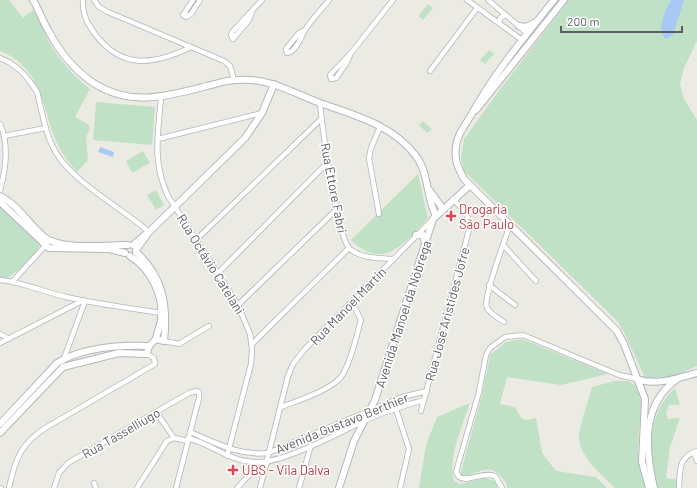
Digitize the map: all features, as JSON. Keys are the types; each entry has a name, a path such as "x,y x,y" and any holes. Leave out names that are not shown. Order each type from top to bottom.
{"main road":[{"path":"33,0 54,39 68,60 87,78 110,91 136,98 161,98 234,80 262,80 320,103 345,111 380,127 402,141 417,157 428,188 430,203 435,217"},
{"path":"530,39 537,21 554,0"},
{"path":"564,0 530,39 459,133 455,158 458,168 470,185 617,331 624,344 645,399 642,462 649,488"},
{"path":"519,26 529,26 537,21"},
{"path":"468,120 495,73 522,40 530,39"},
{"path":"128,254 245,138 262,113 274,84"},
{"name":"Rua Manoel Martin","path":"435,217 470,185"},
{"path":"428,188 442,210"},
{"path":"0,196 44,237 54,243 133,248 149,266 162,287 165,307 162,329 156,339 149,346 148,354 120,353 84,360 63,367 0,433"},
{"path":"0,202 45,246 54,249 109,249 128,254"},
{"name":"Avenida Manoel da Nóbrega","path":"339,488 346,461 358,432 370,410 424,244 435,217"},
{"path":"416,235 423,235 424,244"},
{"path":"133,248 125,248 128,254 140,264 152,280 158,293 164,341 156,339"},
{"path":"0,424 62,359 74,355 120,346 149,346"},
{"path":"637,379 647,382 677,379 697,373"},
{"path":"654,488 648,464 647,436 656,401 664,388 677,379"},
{"path":"661,380 664,384 664,388"},
{"path":"642,388 647,382"},
{"path":"645,399 651,403 656,401"},
{"path":"354,426 358,432"}],"street":[{"path":"83,0 82,9 85,18 94,32 110,51 120,56 143,62 154,61 177,54 191,47"},
{"path":"94,0 99,7 108,12 191,47 230,66 234,80"},
{"path":"193,0 183,12 183,15 186,17 191,14 200,0"},
{"path":"252,12 250,20 233,39 231,35 233,31 262,0"},
{"path":"305,30 299,33 286,49 287,54 291,52 302,37 305,30 329,0"},
{"path":"351,53 346,64 336,78 330,79 330,75 351,53 393,0"},
{"path":"467,0 522,40"},
{"path":"488,0 519,26 530,39"},
{"path":"430,71 477,8"},
{"path":"499,23 500,18 505,15"},
{"path":"0,58 16,66 37,92 52,146 62,162 75,175 148,233"},
{"name":"Rua Octávio Catelani","path":"161,98 157,159 159,173 168,196 238,304 247,325 252,344 252,364 228,456"},
{"name":"Rua Ettore Fabri","path":"320,103 321,119 337,209 344,237 349,248 359,255 379,259 394,258"},
{"path":"158,139 262,113"},
{"path":"197,239 321,119"},
{"path":"0,124 4,136 6,157 0,190"},
{"path":"379,214 369,158 371,148 380,127"},
{"path":"4,136 46,128"},
{"path":"218,273 328,162"},
{"name":"Rua José Aristides Jofre","path":"421,411 470,226 470,218 453,199"},
{"path":"238,304 337,209"},
{"name":"Rua Manoel Martin","path":"260,488 288,376 293,364 435,217"},
{"path":"504,322 486,307 489,285 504,246 510,224"},
{"path":"13,281 45,246"},
{"path":"504,246 536,281"},
{"path":"252,344 349,248"},
{"path":"0,280 13,281 49,293 83,301 161,313"},
{"path":"489,285 515,305"},
{"path":"0,343 83,301"},
{"path":"63,367 62,359 83,301"},
{"path":"281,407 326,388 335,383 343,375 361,320 354,308 349,305"},
{"path":"164,341 179,344 209,326"},
{"path":"0,334 9,339"},
{"path":"502,488 499,479 491,474 481,474 464,480 459,477 456,472 479,392 486,355 490,348 505,337 523,335 619,375 637,379"},
{"path":"8,487 17,458 30,439 47,427 154,364 154,358 148,354"},
{"name":"Rua Tasselliugo","path":"54,488 59,473 68,463 194,391 199,392 190,432"},
{"name":"Avenida Gustavo Berthier","path":"190,432 230,449 252,454 268,453 402,397 427,391"},
{"name":"Avenida Gustavo Berthier","path":"174,438 197,440 228,456 244,461 267,463 365,420 424,400"},
{"path":"396,409 409,449 400,488"},
{"path":"137,488 163,445 170,438 174,438 156,412"},
{"path":"176,488 190,432"},
{"path":"299,488 311,445"},
{"path":"679,488 682,461 684,457 695,452 697,461"},
{"path":"238,488 252,472 267,463"},
{"path":"94,483 96,488"}],"green space":[{"path":"0,0 9,0 23,18 33,10 41,21 49,42 58,56 78,79 90,89 75,117 88,124 90,129 86,137 88,160 77,172 70,164 56,141 42,98 31,75 23,65 13,57 0,51"},
{"path":"569,0 697,0 697,41 684,68 680,83 684,99 697,120 697,366 673,377 645,378 624,332 617,321 464,171 461,158 464,139"},
{"path":"428,4 433,8 423,20 418,16"},
{"path":"489,50 494,54 485,64 480,60"},
{"path":"96,102 155,107 152,145 93,140"},
{"path":"423,121 432,129 427,133 419,125"},
{"path":"143,151 150,163 132,173 126,161"},
{"path":"418,174 428,218 411,236 393,250 383,254 373,254 351,240"},
{"path":"156,190 164,205 156,210 147,195"},
{"path":"0,205 41,243 39,248 27,263 7,278 0,277"},
{"path":"522,339 608,374 561,385 507,377 500,404 515,407 521,418 526,420 536,418 542,453 556,471 596,477 607,488 507,488 505,481 497,473 492,471 483,470 464,477 460,475 482,395 490,355 506,342"},
{"path":"614,381 628,381 637,386 643,408 639,425 638,456 645,488 615,488 593,466 580,445 580,428 592,387"},
{"path":"675,388 680,405 669,405 666,413 668,419 680,418 670,447 666,478 678,480 677,488 657,488 651,448 654,422 659,410"},
{"path":"470,403 454,452 454,481 460,484 485,478 495,481 498,488 419,488 426,445 437,417"}],"water":[{"path":"671,0 684,0 673,35 666,39 661,31 661,26 664,14"},
{"path":"100,147 114,152 113,157 98,152"}],"place":[{"name":"Drogaria São Paulo","path":"451,216"},
{"name":"UBS - Vila Dalva","path":"233,470"}]}
